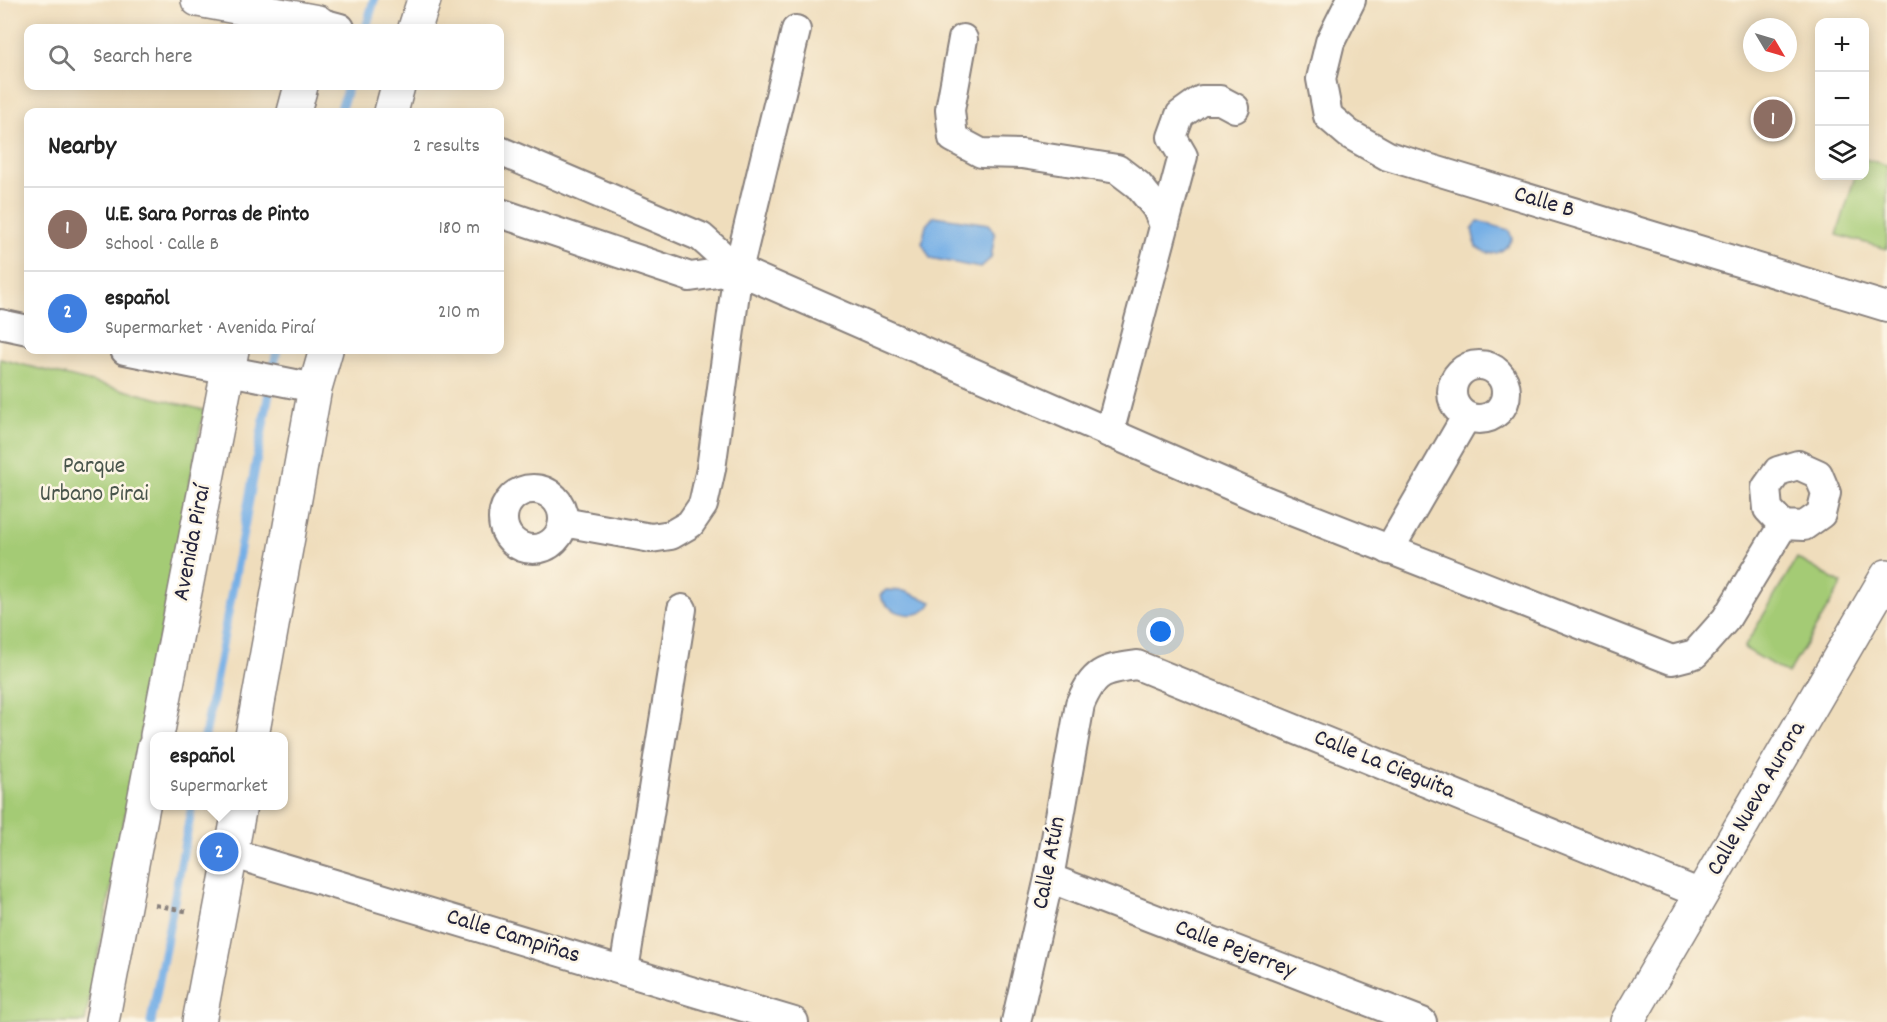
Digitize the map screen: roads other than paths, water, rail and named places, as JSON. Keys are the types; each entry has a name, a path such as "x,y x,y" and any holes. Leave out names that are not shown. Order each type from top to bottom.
{"main road":[{"path":"198,0 327,21"},
{"path":"416,24 424,0"},
{"path":"295,108 300,90"},
{"path":"253,732 307,386 324,354"},
{"name":"Avenida Piraí","path":"158,732 236,365"},
{"name":"Calle Nueva Aurora","path":"1627,1022 1887,576"},
{"path":"102,1022 150,769"},
{"path":"199,1022 239,810"}],"street":[{"name":"Calle B","path":"1351,0 1330,42 1321,79 1328,116 1349,134 1388,156 1887,307"},
{"path":"563,522 651,538 671,535 690,524 703,505 711,468 738,270 796,30"},
{"path":"963,39 950,110 953,138 981,153 1022,154 1117,169 1138,185 1156,207 1164,225"},
{"path":"1109,433 1184,156 1172,137 1180,115 1201,100 1220,100 1235,108"},
{"path":"504,153 701,237 738,270 1109,433 1266,501 1672,660 1695,654 1726,619 1783,525"},
{"path":"504,214 690,277 738,270"},
{"path":"0,324 24,329"},
{"path":"155,354 236,365 307,386"},
{"path":"1389,550 1466,417"},
{"path":"624,970 682,609"},
{"name":"Calle La Cieguita","path":"1080,704 1089,682 1107,670 1137,665 1701,894"},
{"name":"Calle Atún","path":"1016,1022 1049,878 1080,704"},
{"name":"Calle Campiñas","path":"231,853 794,1022"},
{"name":"Calle Pejerrey","path":"1049,878 1422,1022"}],"water":[{"path":"934,216 989,224 995,234 991,258 980,268 930,258 922,243 926,225"},
{"path":"1478,221 1509,230 1512,239 1504,249 1492,254 1487,253 1476,247 1472,229"},
{"path":"886,590 904,591 932,602 921,613 897,612 884,602 880,595"}],"waterway":[{"path":"367,24 374,0"},
{"path":"341,108 347,90"},
{"path":"206,732 276,354"},
{"path":"151,1022 191,810"}],"place":[{"name":"U.E. Sara Porras de Pinto","path":"1773,119"},
{"name":"español","path":"219,852"}],"park label":[{"name":"Parque Urbano Pirai","path":"94,481"}]}
